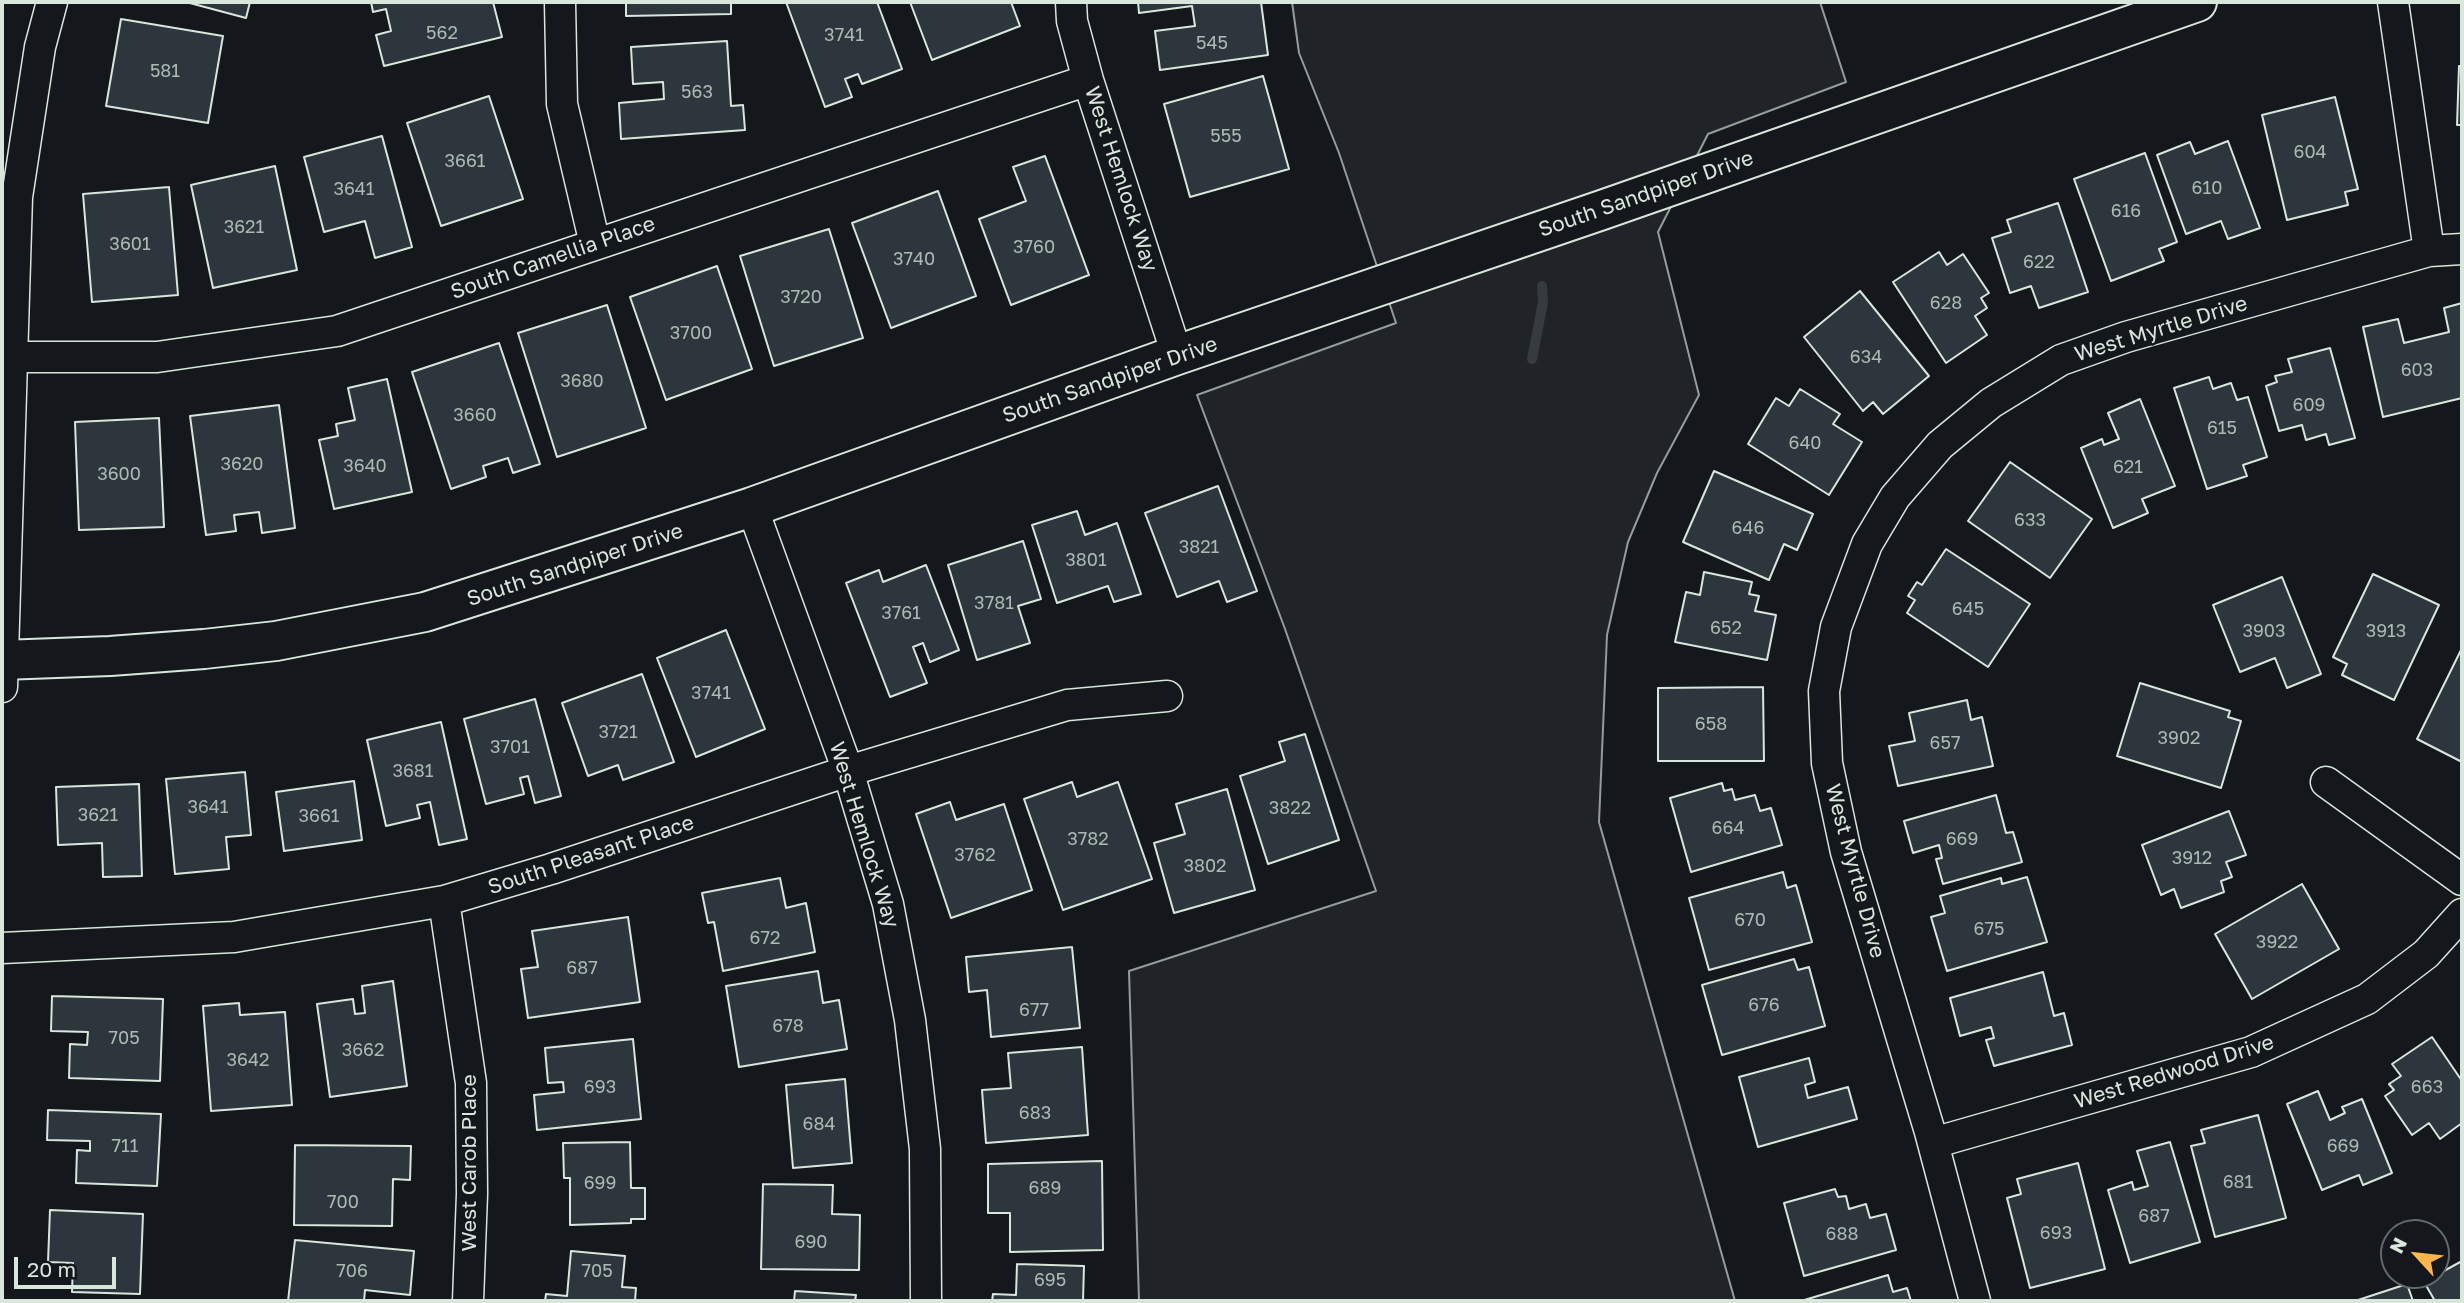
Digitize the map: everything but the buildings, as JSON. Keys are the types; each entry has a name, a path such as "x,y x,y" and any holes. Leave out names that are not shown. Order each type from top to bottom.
{"street":[{"path":"2,669 6,357 17,197 40,47 52,2"},
{"path":"560,2 562,104 595,244"},
{"name":"West Hemlock Way","path":"1071,2 1072,21 1088,80 1177,355"},
{"name":"South Sandpiper Drive","path":"2,669 110,656 204,649 339,630 425,612 752,507 1177,355 2197,2"},
{"path":"2393,2 2429,251"},
{"name":"South Camellia Place","path":"6,357 157,357 337,331 1088,80"},
{"name":"West Myrtle Drive","path":"1975,1301 1933,1143 1846,852 1827,764 1824,691 1836,626 1867,544 1895,497 1940,445 1991,403 2061,360 2126,337 2429,251 2462,249"},
{"name":"West Hemlock Way","path":"752,507 848,771 888,904 910,1020 925,1149 926,1301"},
{"name":"South Pleasant Place","path":"2,948 234,937 444,901 551,869 848,771 1067,705 1167,696"},
{"path":"2326,782 2462,880"},
{"name":"West Carob Place","path":"444,901 471,1083 472,1194 468,1301"},
{"name":"West Redwood Drive","path":"1933,1143 2251,1052 2367,999 2426,954 2462,914"}],"shaded area":[{"path":"1292,2 1820,2 1846,82 1708,134 1658,232 1699,395 1657,473 1628,542 1607,635 1599,822 1735,1301 1139,1301 1129,971 1376,891 1285,629 1197,395 1396,323 1339,153 1299,53"}],"waterway":[{"path":"1532,359 1543,302 1542,286"}]}
